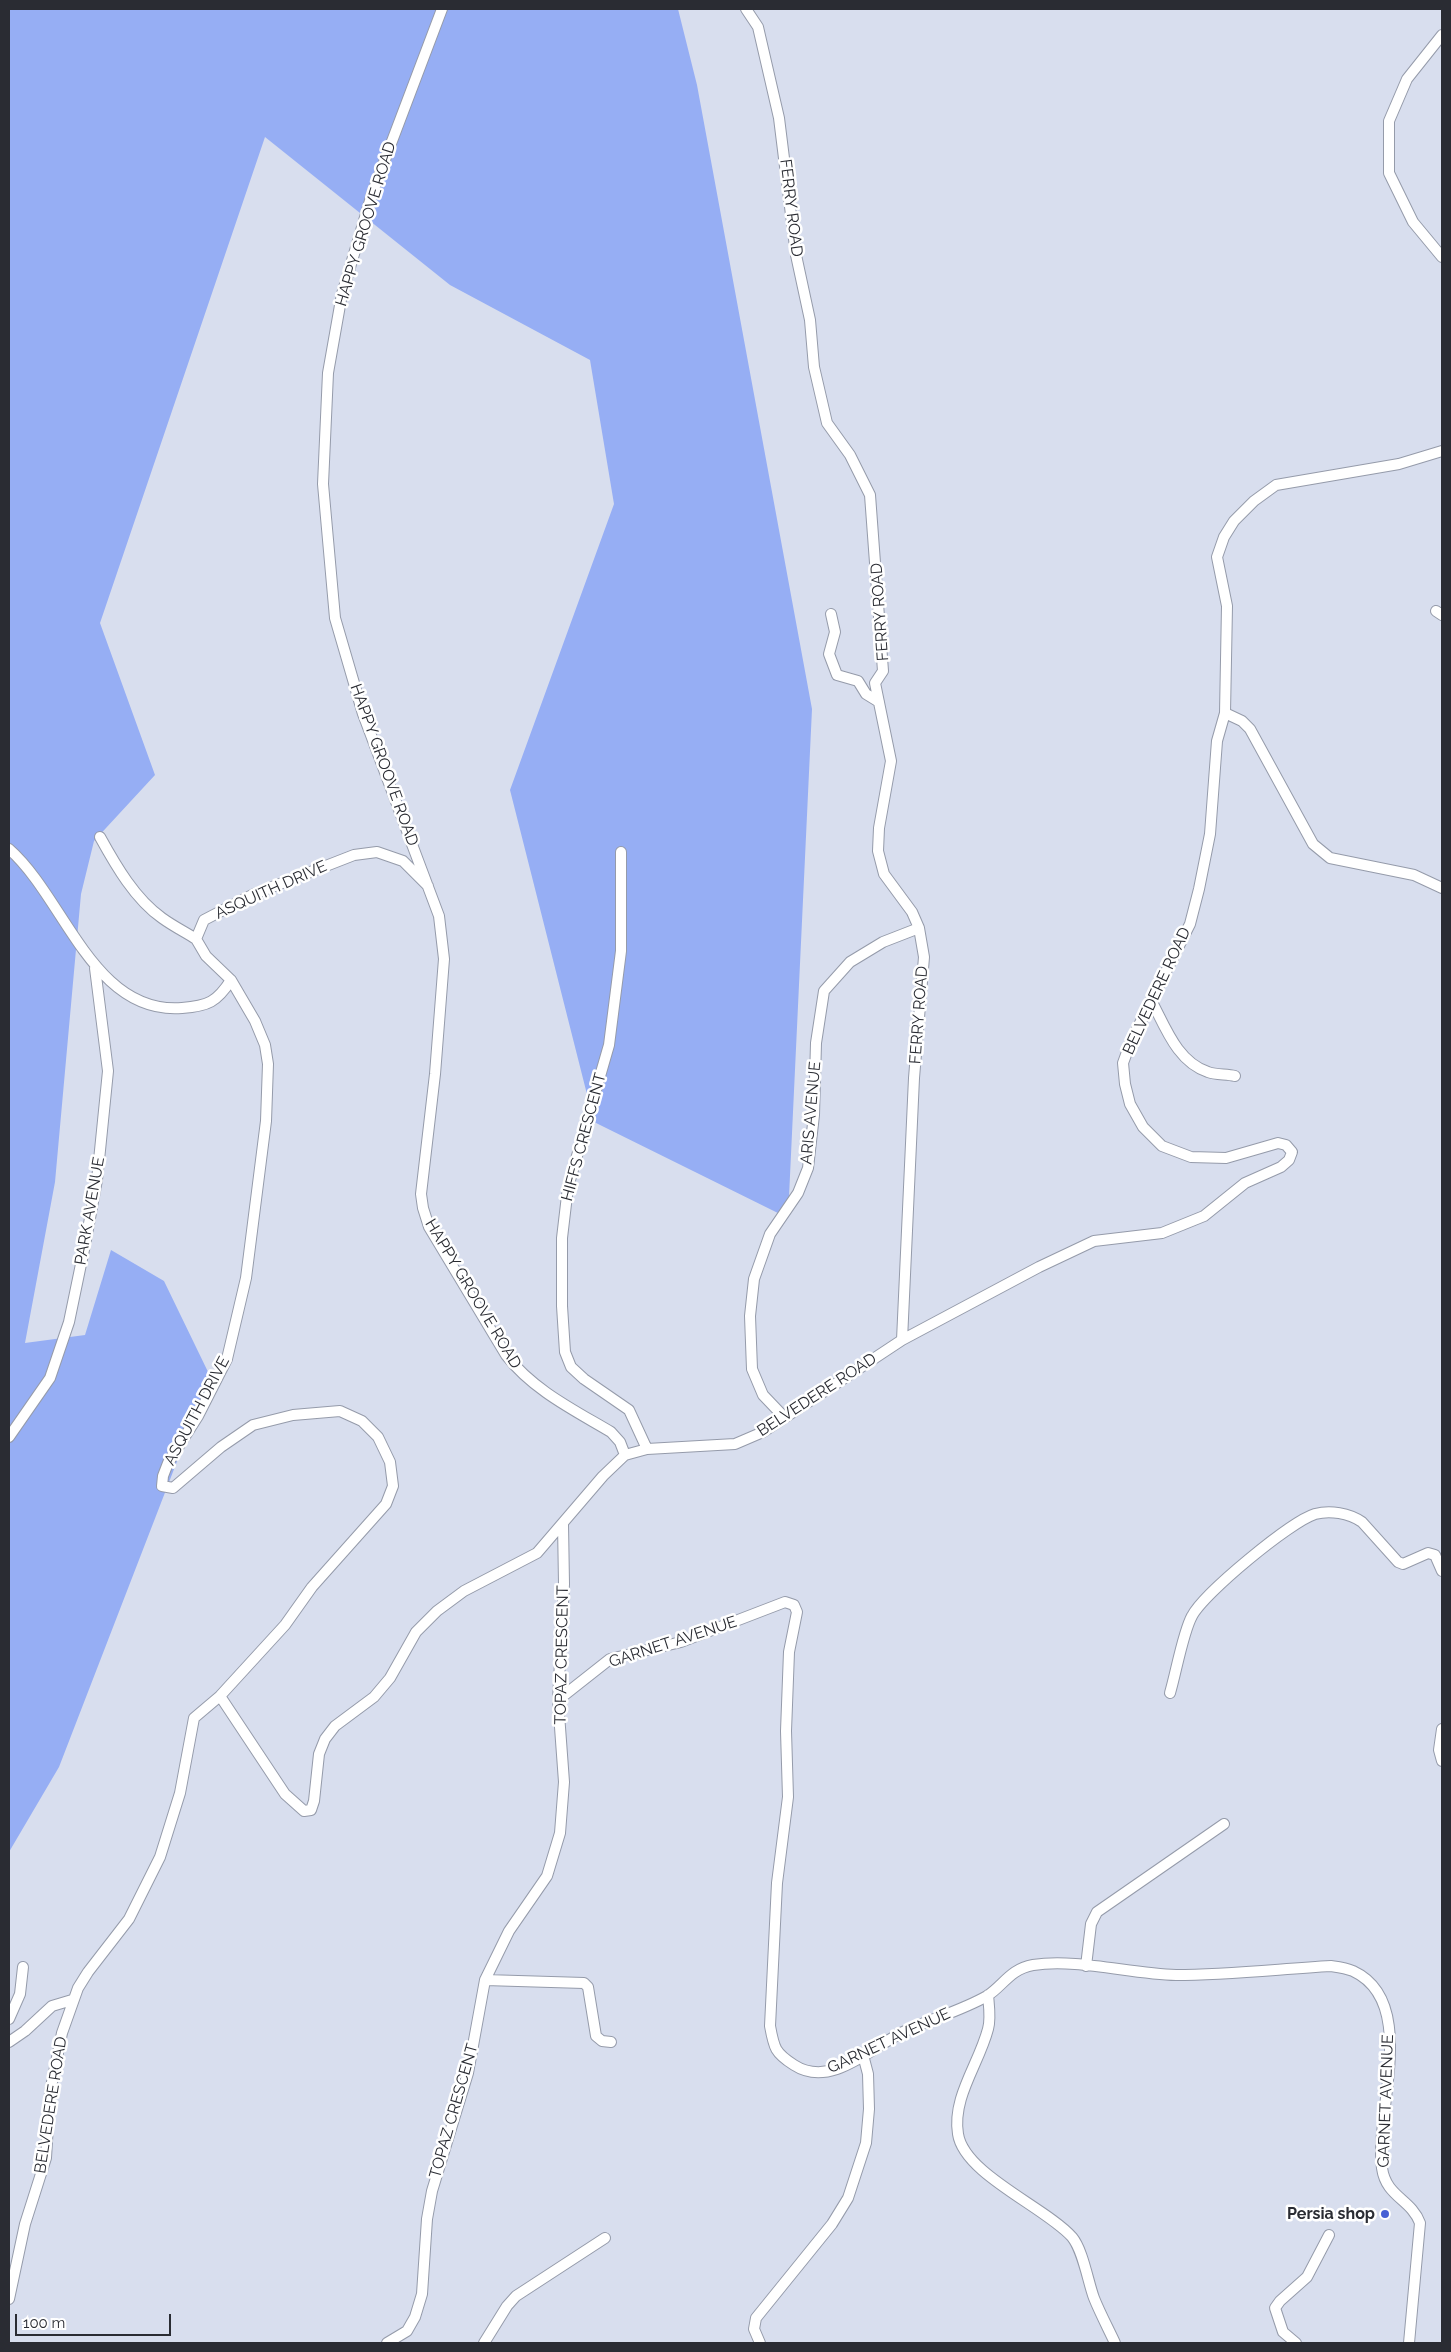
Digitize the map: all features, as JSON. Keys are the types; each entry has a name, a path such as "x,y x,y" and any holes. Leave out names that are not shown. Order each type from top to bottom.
{"street":[{"name":"HAPPY GROOVE ROAD","path":"442,9 372,194 342,294 328,373 323,484 335,618 363,714 439,916 444,959 435,1074 421,1194 429,1227 506,1355 519,1372 541,1390 611,1432 620,1442 625,1455"},
{"name":"FERRY ROAD","path":"746,9 758,27 780,118 796,255 810,320 814,367 827,423 850,455 870,495 883,670 875,683 891,761 879,828 878,851 884,874 912,912 920,928 924,957 914,1078 902,1340"},
{"path":"1442,35 1407,79 1389,121 1389,172 1413,222 1442,257"},
{"name":"BELVEDERE ROAD","path":"9,2300 25,2224 46,2158 50,2092 62,2032 72,2000 88,1972 129,1919 160,1857 180,1793 194,1718 220,1696 285,1794 298,1808 304,1811 311,1810 314,1801 318,1754 325,1739 335,1726 374,1697 390,1678 416,1632 437,1611 464,1591 537,1553 564,1524 603,1476 625,1455 648,1449 735,1444 763,1432 902,1340 1039,1267 1094,1240 1162,1233 1204,1216 1245,1184 1281,1167 1289,1160 1292,1152 1286,1145 1278,1142 1226,1158 1191,1157 1162,1146 1143,1127 1130,1104 1125,1084 1124,1062 1131,1042 1190,924 1210,834 1217,741 1224,713 1227,606 1217,557 1224,537 1234,521 1254,500 1276,485 1399,464 1442,451"},
{"path":"831,614 835,632 830,654 836,675 858,681 866,694 879,702"},
{"path":"1224,713 1242,721 1250,729 1308,836 1320,853 1330,858 1414,874 1442,888"},
{"path":"100,837 116,866 160,917 196,939"},
{"path":"9,849 35,875 95,968 128,997 143,1004 167,1009 197,1007 220,998 231,980"},
{"name":"ASQUITH DRIVE","path":"220,1696 285,1625 312,1587 386,1504 393,1486 390,1462 378,1437 362,1421 340,1411 293,1414 253,1425 221,1447 173,1488 162,1486 163,1476 168,1463 198,1416 227,1359 246,1278 266,1121 268,1064 265,1045 255,1021 231,980 206,956 196,939 204,920 254,894 354,855 377,852 404,861 428,886"},
{"name":"HIFFS CRESCENT","path":"621,852 621,951 609,1045 568,1187 562,1238 562,1306 565,1352 571,1367 584,1379 630,1410 648,1449"},
{"name":"ARIS AVENUE","path":"784,1417 763,1395 752,1369 750,1316 754,1279 770,1234 798,1193 808,1168 814,1115 816,1043 824,992 850,962 883,942 920,928"},
{"name":"PARK AVENUE","path":"9,1437 50,1378 70,1322 86,1240 98,1171 108,1071 95,968"},
{"path":"1151,1000 1175,1044 1188,1061 1208,1072 1235,1076"},
{"path":"1170,1693 1191,1616 1204,1599 1283,1533 1314,1514 1333,1512 1355,1517 1362,1522 1398,1562 1403,1564 1428,1553 1435,1555 1442,1571"},
{"name":"TOPAZ CRESCENT","path":"387,2343 407,2331 416,2318 422,2294 427,2219 432,2191 468,2073 485,1980 509,1931 547,1876 560,1833 564,1782 558,1700 564,1612 564,1524"},
{"name":"GARNET AVENUE","path":"558,1700 610,1659 681,1642 785,1602 794,1605 797,1612 789,1652 787,1711 788,1797 777,1883 770,2026 773,2044 779,2056 798,2068 817,2073 832,2071 902,2032 988,1995 1007,1976 1031,1965 1058,1963 1176,1975 1331,1966 1353,1972 1369,1984 1381,1998 1390,2035 1382,2168 1386,2185 1417,2215 1420,2223 1409,2343"},
{"path":"1442,1729 1439,1750 1442,1761"},
{"path":"1086,1966 1091,1924 1097,1912 1224,1824"},
{"path":"9,2019 20,1994 23,1967"},
{"path":"485,1980 585,1983 588,1987 596,2036 602,2042 611,2042"},
{"path":"988,1995 988,2028 969,2076 957,2114 958,2136 963,2148 972,2160 1073,2238 1094,2298 1114,2343"},
{"path":"9,2042 26,2032 52,2006 72,2000"},
{"path":"760,2343 754,2329 756,2318 832,2224 848,2198 866,2143 869,2109 868,2074 863,2055"},
{"path":"1296,2343 1282,2332 1275,2308 1280,2301 1307,2277 1329,2236"},
{"path":"484,2343 507,2306 516,2296 605,2238"}],"shaded area":[{"path":"9,9 678,9 697,85 812,709 788,1218 594,1122 510,790 614,504 590,360 450,285 265,137 100,623 155,775 94,841 81,894 55,1182 25,1343 85,1335 111,1250 164,1281 210,1376 59,1767 9,1852"}],"place":[{"name":"Persia shop","path":"1385,2214"}]}
